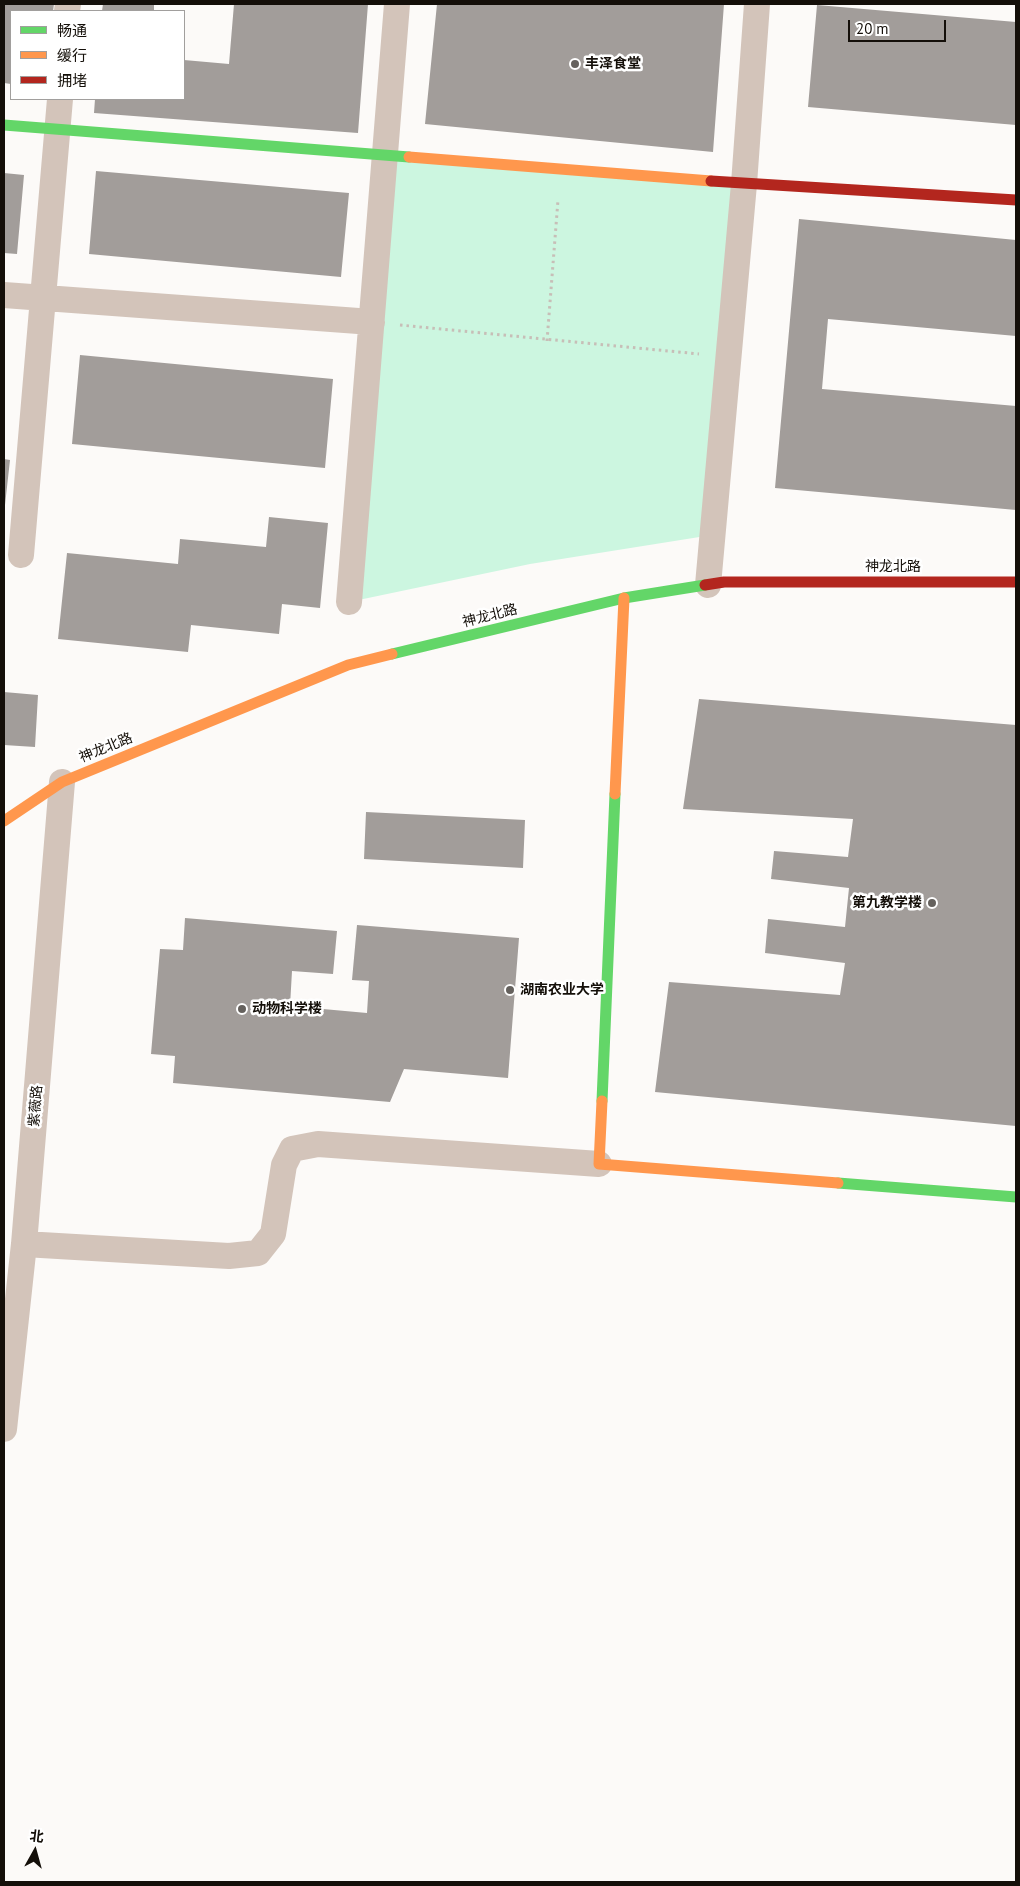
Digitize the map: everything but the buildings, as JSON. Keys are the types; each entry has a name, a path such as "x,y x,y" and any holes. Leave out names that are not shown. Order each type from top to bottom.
{"street":[{"path":"349,602 397,4"},
{"path":"708,585 744,184 757,4"},
{"path":"21,555 60,100"},
{"path":"4,125 744,184 1016,200"},
{"path":"4,296 372,322"},
{"name":"神龙北路","path":"4,821 62,782 348,665 624,598 724,582 1016,582"},
{"path":"599,1164 624,598"},
{"name":"紫薇路","path":"4,1429 24,1244 62,782"},
{"path":"24,1244 229,1256 258,1253 273,1234 284,1165 292,1149 318,1144 599,1164 1016,1198"}],"path":[{"path":"547,341 560,169"},
{"path":"372,322 547,341 728,357"}],"green space":[{"path":"385,155 744,184 712,535 530,564 349,602"}],"traffic: fast":[{"path":"4,125 409,157"},
{"path":"392,654 624,598 705,585"},
{"path":"602,1101 615,794"},
{"path":"838,1183 1016,1197"}],"traffic: slow":[{"path":"409,157 711,181"},
{"path":"615,794 624,598"},
{"path":"4,821 62,782 348,665 392,654"},
{"path":"602,1101 599,1164 838,1183"}],"traffic: jam":[{"path":"711,181 1016,200"},
{"path":"705,585 724,582 1016,582"}],"place":[{"name":"丰泽食堂","path":"575,64"},
{"name":"第九教学楼","path":"932,903"},
{"name":"湖南农业大学","path":"510,990"},
{"name":"动物科学楼","path":"242,1009"}]}
